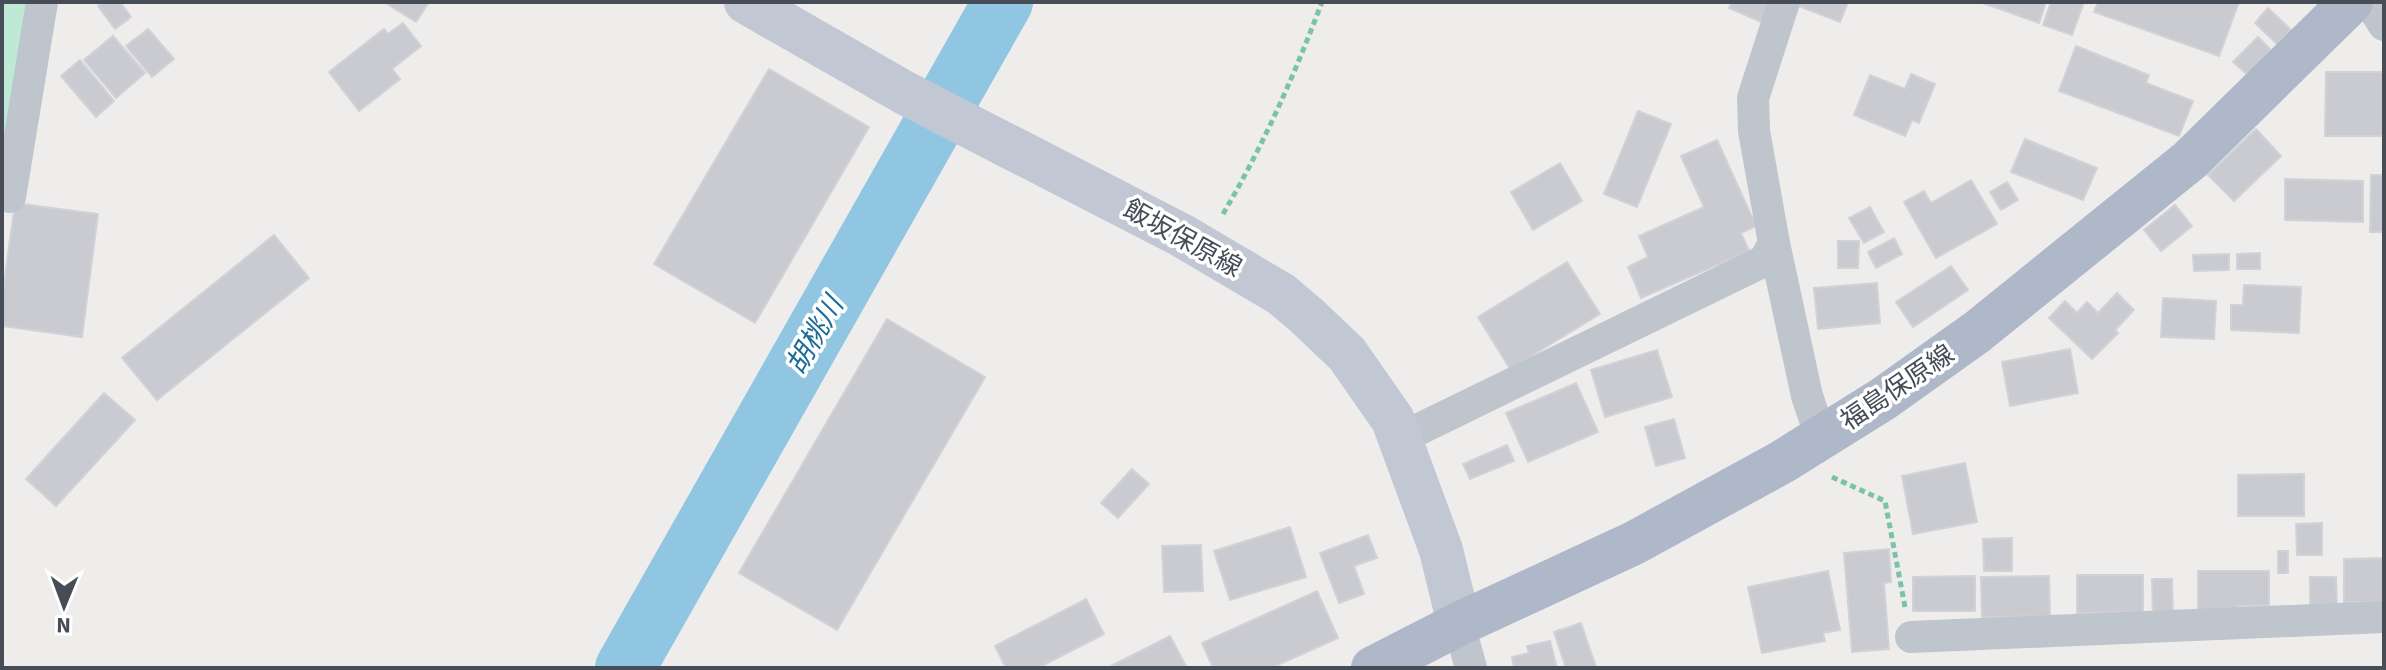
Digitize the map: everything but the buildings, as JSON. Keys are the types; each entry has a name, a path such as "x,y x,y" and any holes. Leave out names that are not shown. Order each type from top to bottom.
{"main road":[{"name":"飯坂保原線","path":"746,2 905,93 1204,248 1281,294 1347,354 1393,420 1441,550 1459,624"},
{"name":"福島保原線","path":"1373,668 1459,624 1634,543 1883,399 1977,332 2190,160 2351,2"}],"street":[{"path":"10,197 42,2"},
{"path":"1784,2 1753,98 1754,131 1807,396 1811,443"},
{"path":"2369,2 2384,25"},
{"path":"1401,438 1764,261 1774,243"},
{"path":"1911,637 2384,617"},
{"path":"1459,624 1471,668"}],"path":[{"path":"1204,248 1259,150 1293,78 1322,2"},
{"path":"1811,443 1831,476 1885,501 1911,637"}],"green space":[{"path":"2,2 26,2 2,159"}],"waterway":[{"name":"胡桃川","path":"625,668 1003,2"}]}
